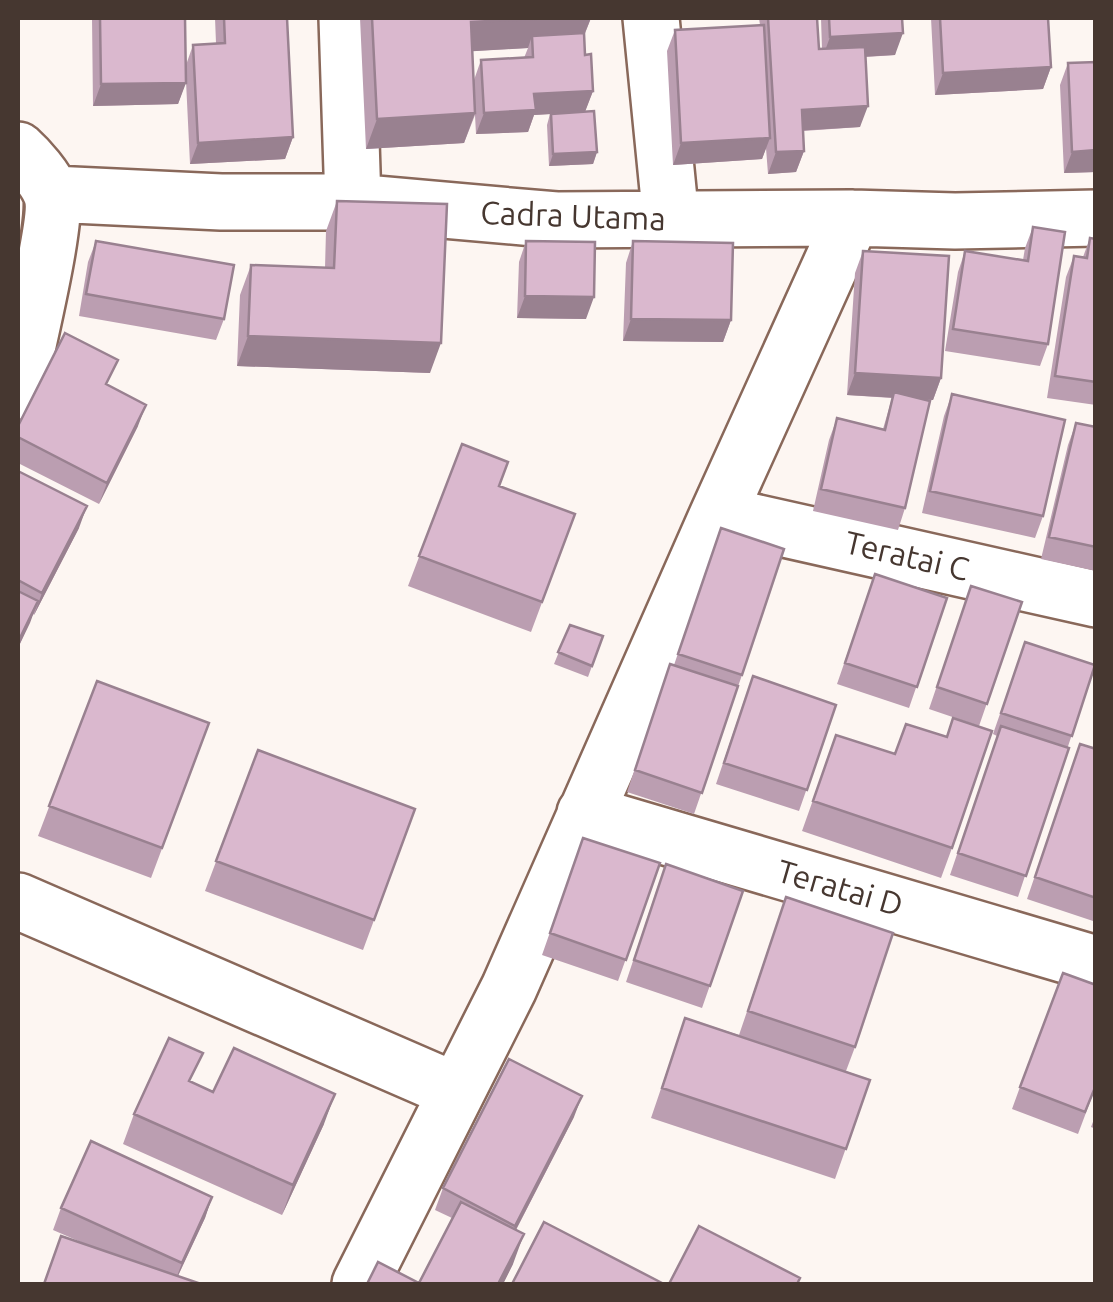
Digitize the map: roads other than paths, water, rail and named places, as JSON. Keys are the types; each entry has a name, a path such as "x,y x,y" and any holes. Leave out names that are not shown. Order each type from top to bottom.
{"street":[{"path":"348,18 353,202"},
{"path":"651,18 671,220"},
{"path":"18,150 52,194 45,256 18,391"},
{"name":"Cadra Utama","path":"52,194 221,202 353,202 556,220 1096,218"},
{"path":"360,1284 509,988 852,218"},
{"name":"Teratai C","path":"718,514 1096,599"},
{"name":"Teratai D","path":"585,813 1096,964"},
{"path":"18,901 456,1091"}]}
